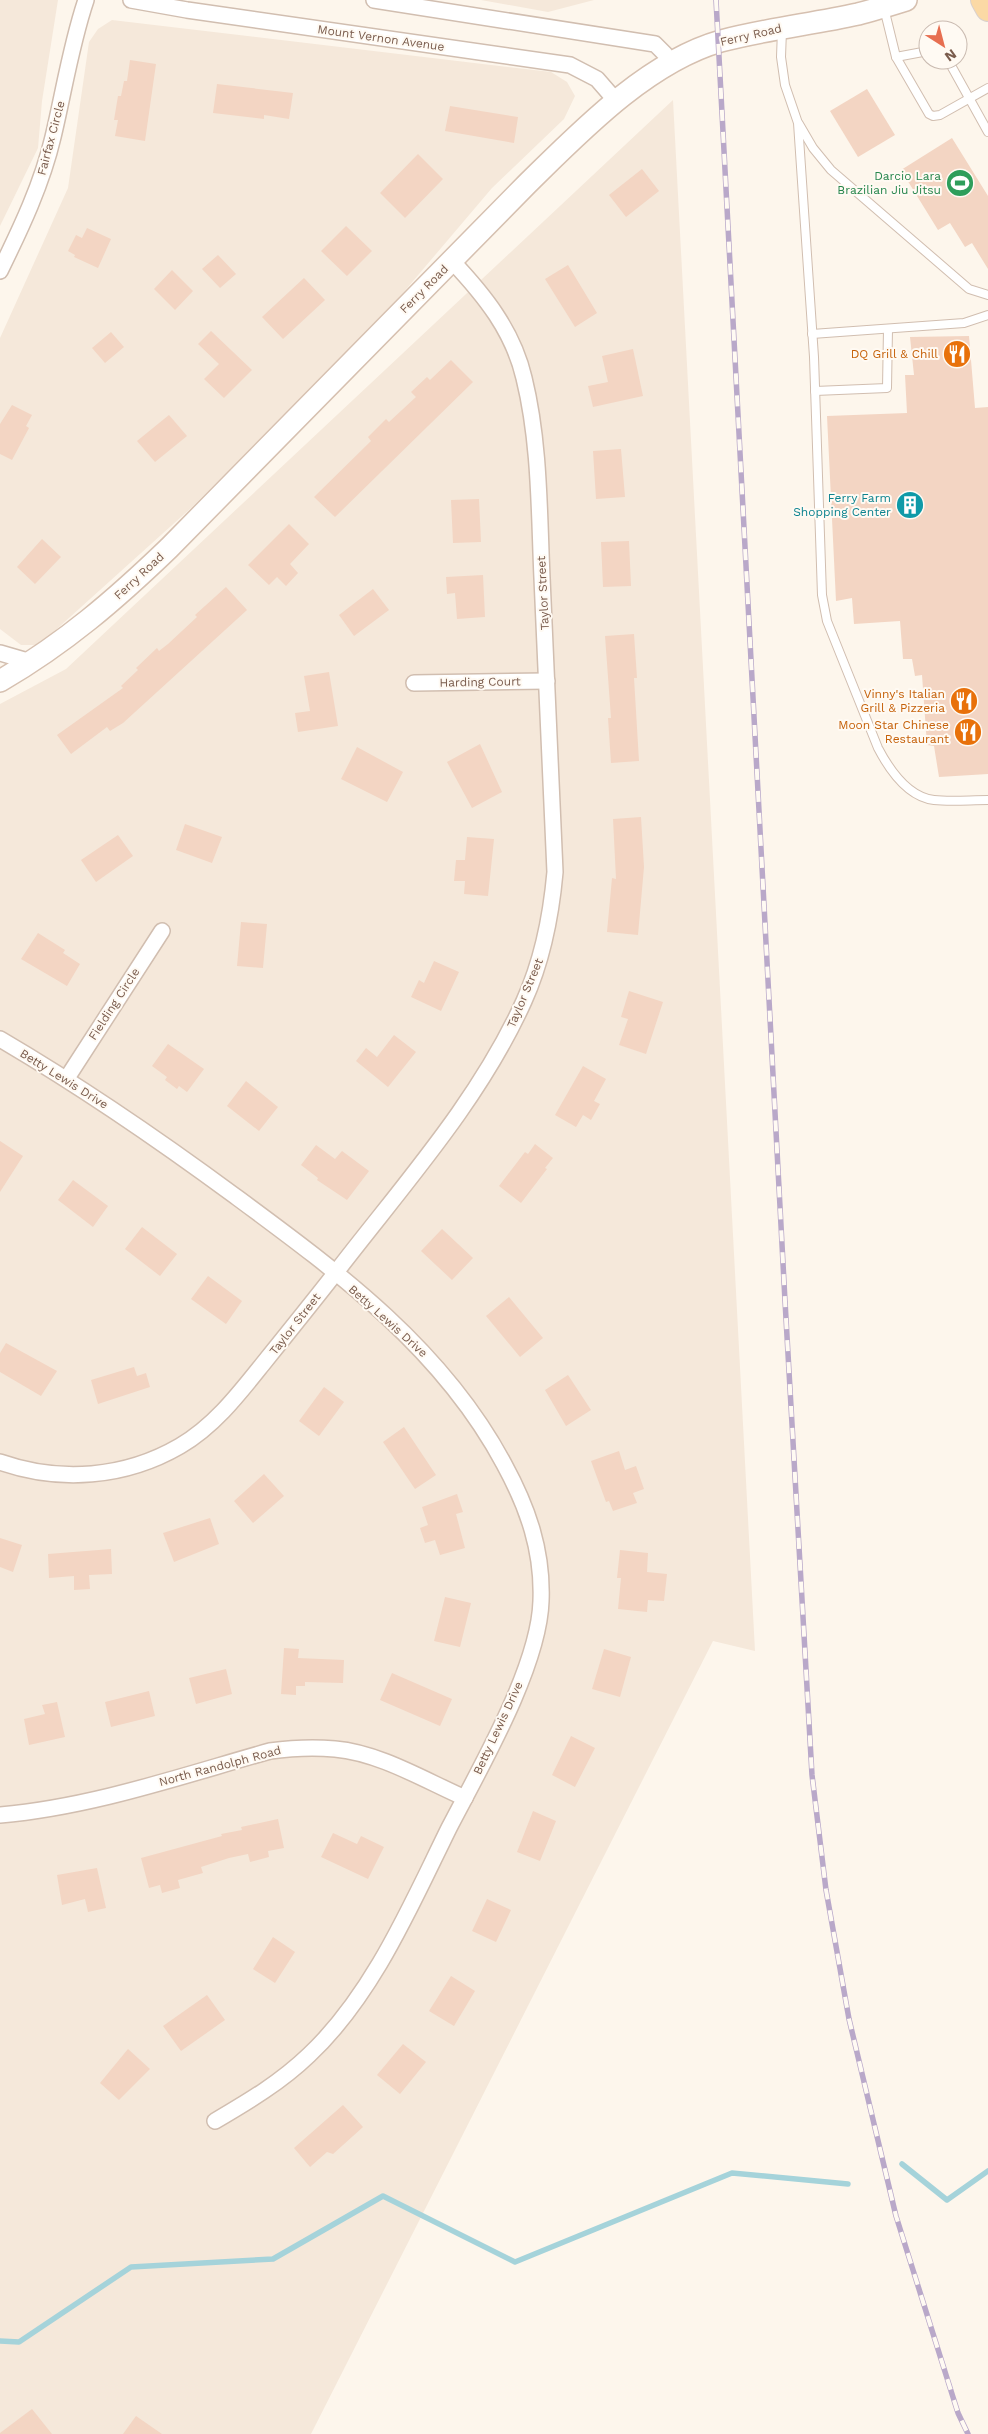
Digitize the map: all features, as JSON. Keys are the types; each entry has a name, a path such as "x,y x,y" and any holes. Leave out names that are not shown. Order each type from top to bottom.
{"main road":[{"name":"Ferry Road","path":"0,681 67,638 132,584 540,171 617,102 668,64 719,42 860,14 906,0"},
{"path":"983,0 988,8"}],"street":[{"name":"Fairfax Circle","path":"0,271 36,191 53,139 77,26 86,0"},
{"name":"Mount Vernon Avenue","path":"131,0 186,10 570,66 598,79 617,102"},
{"path":"374,0 655,44 665,54 668,64"},
{"name":"Taylor Street","path":"0,1462 19,1469 49,1475 82,1475 109,1472 133,1467 161,1456 182,1445 207,1427 229,1406 335,1273 476,1087 508,1034 541,956 552,910 556,872 538,497 532,426 524,378 512,345 496,313 482,293 452,261"},
{"path":"0,653 32,662"},
{"name":"Harding Court","path":"414,683 547,681"},
{"name":"Fielding Circle","path":"67,1078 162,931"},
{"name":"Betty Lewis Drive","path":"0,1039 67,1078 173,1151 335,1273 414,1340 446,1376 470,1407 491,1439 514,1481 529,1515 538,1544 542,1568 541,1604 530,1652 514,1696 409,1909 362,1992 333,2031 310,2055 279,2081 214,2121"},
{"name":"North Randolph Road","path":"0,1815 38,1812 84,1803 270,1751 300,1747 337,1749 367,1756 465,1798"}],"lane":[{"path":"884,6 896,57 929,114 940,115 988,88"},
{"path":"782,28 782,57 785,85 798,123 813,148 831,170 968,289 988,294"},
{"path":"896,57 918,53"},
{"path":"953,70 988,132"},
{"path":"798,123 815,391 822,595 827,622 878,748 899,779 915,792 932,800 988,800"},
{"path":"812,334 964,323 988,315"},
{"path":"815,391 887,388 888,329"}],"shaded area":[{"path":"0,0 58,0 42,101 38,148 0,226"},
{"path":"481,0 594,0 548,12"},
{"path":"112,20 551,72 567,82 575,96 564,119 492,188 380,320 191,508 39,645 21,645 0,629 0,338 68,188 89,42 98,29"},
{"path":"673,100 755,1651 713,1641 311,2434 0,2434 0,704 66,669"}],"building":[{"path":"130,60 156,64 145,141 115,136 118,120 114,120 118,96 121,96 124,81 127,81"},
{"path":"217,84 293,93 289,119 264,115 264,119 213,113"},
{"path":"867,89 895,135 858,157 830,111"},
{"path":"450,106 518,117 514,143 445,131"},
{"path":"952,138 988,196 988,269 972,243 965,247 950,223 938,230 901,170"},
{"path":"418,154 443,179 405,218 380,193"},
{"path":"642,169 659,191 626,217 609,195"},
{"path":"346,226 372,251 347,276 321,251"},
{"path":"87,228 111,239 98,268 74,257 75,255 68,251 76,235 82,238"},
{"path":"218,255 236,274 220,288 202,269"},
{"path":"568,265 597,313 575,327 545,279"},
{"path":"172,270 193,291 175,310 154,289"},
{"path":"304,278 325,300 283,339 262,317"},
{"path":"211,331 252,370 224,398 204,379 219,364 198,344"},
{"path":"111,332 124,347 105,363 92,348"},
{"name":"Ferry Farm Shopping Center","path":"969,336 975,408 988,407 988,774 939,777 934,746 927,745 922,675 915,676 912,659 903,659 900,621 854,624 852,598 836,601 827,416 907,413 905,375 914,375 910,337"},
{"path":"633,349 643,396 593,407 588,386 608,382 602,356"},
{"path":"451,360 473,382 335,517 314,497 371,441 368,437 386,419 389,422 416,397 411,392 427,377 430,380"},
{"path":"12,405 32,415 26,426 29,428 12,460 0,454 0,424"},
{"path":"169,415 187,436 155,462 137,441"},
{"path":"621,449 625,497 596,499 593,451"},
{"path":"479,499 481,542 453,543 451,500"},
{"path":"289,524 309,544 290,564 298,573 286,586 277,577 269,585 248,565"},
{"path":"42,539 61,557 35,584 17,567"},
{"path":"629,541 631,586 603,587 601,542"},
{"path":"483,575 485,617 457,619 455,593 447,594 446,577"},
{"path":"226,587 247,610 123,723 110,731 107,727 71,754 57,735 123,688 121,686 138,670 136,668 157,648 159,651 168,644 197,617 195,615"},
{"path":"373,589 389,610 354,636 339,615"},
{"path":"634,634 637,678 634,678 639,761 611,763 608,718 611,718 605,636"},
{"path":"329,672 338,726 298,732 295,713 310,711 304,676"},
{"path":"480,744 502,792 472,808 447,762"},
{"path":"357,747 403,772 387,802 341,779"},
{"path":"641,817 644,867 638,935 607,932 612,878 616,879 613,819"},
{"path":"185,824 222,837 212,863 176,850"},
{"path":"118,835 133,856 96,882 81,860"},
{"path":"467,837 494,839 488,896 464,894 465,881 454,881 456,860 465,860"},
{"path":"241,922 267,924 263,968 237,966"},
{"path":"38,933 65,950 63,953 80,964 67,986 21,959"},
{"path":"434,961 459,972 441,1011 411,997 419,980 424,983"},
{"path":"629,991 663,1002 646,1054 619,1045 628,1019 621,1017"},
{"path":"394,1035 416,1052 388,1087 356,1061 366,1048 377,1057"},
{"path":"168,1044 204,1069 187,1092 179,1086 177,1089 165,1080 167,1077 152,1066"},
{"path":"583,1066 606,1079 594,1101 600,1104 591,1120 583,1115 576,1127 555,1115"},
{"path":"246,1081 278,1107 259,1131 227,1106"},
{"path":"0,1141 23,1156 0,1192"},
{"path":"535,1144 553,1158 521,1203 499,1186 525,1152 528,1154"},
{"path":"316,1145 335,1159 342,1151 369,1171 347,1200 317,1180 318,1178 301,1165"},
{"path":"73,1180 108,1206 93,1227 58,1200"},
{"path":"142,1227 177,1254 160,1276 125,1249"},
{"path":"442,1229 473,1258 452,1280 421,1251"},
{"path":"208,1276 242,1301 226,1324 191,1299"},
{"path":"509,1297 543,1338 520,1357 486,1316"},
{"path":"6,1343 57,1371 41,1396 0,1372 0,1353"},
{"path":"134,1367 137,1376 146,1373 150,1387 98,1404 91,1380"},
{"path":"568,1375 591,1410 566,1426 545,1390"},
{"path":"324,1387 344,1402 319,1436 299,1421"},
{"path":"404,1427 436,1475 415,1489 383,1442"},
{"path":"619,1451 625,1470 636,1466 644,1489 633,1493 637,1503 613,1511 609,1501 606,1502 591,1461"},
{"path":"264,1474 284,1496 253,1523 234,1501"},
{"path":"457,1494 463,1512 456,1514 465,1548 440,1555 435,1540 425,1543 420,1528 428,1525 422,1507"},
{"path":"210,1518 219,1544 174,1562 163,1533"},
{"path":"0,1538 22,1545 13,1572 0,1567"},
{"path":"111,1549 112,1574 89,1575 90,1589 74,1590 74,1576 49,1578 48,1554"},
{"path":"620,1550 648,1553 647,1572 667,1574 664,1601 648,1600 647,1612 618,1609 621,1578 617,1578"},
{"path":"445,1597 471,1603 460,1647 434,1641"},
{"path":"284,1648 299,1649 298,1658 344,1660 343,1683 305,1682 305,1686 296,1686 296,1695 281,1694"},
{"path":"604,1649 631,1657 620,1697 592,1689"},
{"path":"226,1669 232,1694 196,1704 189,1678"},
{"path":"392,1673 452,1699 440,1726 380,1700"},
{"path":"149,1691 155,1716 111,1727 105,1702"},
{"path":"57,1702 65,1737 29,1745 24,1719 45,1714 42,1705"},
{"path":"571,1736 595,1748 575,1787 552,1775"},
{"path":"533,1811 556,1821 540,1861 517,1852"},
{"path":"278,1819 284,1848 268,1851 269,1857 250,1862 248,1854 229,1858 201,1867 203,1873 178,1880 180,1888 162,1893 160,1885 149,1888 141,1858 222,1836 221,1834 242,1830 241,1827"},
{"path":"333,1833 357,1844 361,1836 384,1847 368,1879 321,1857"},
{"path":"97,1868 106,1908 88,1912 85,1899 62,1905 57,1875"},
{"path":"487,1899 511,1910 496,1942 472,1931"},
{"path":"273,1937 295,1952 275,1983 253,1969"},
{"path":"451,1976 475,1991 454,2026 429,2011"},
{"path":"207,1995 225,2020 181,2051 163,2026"},
{"path":"403,2044 426,2062 400,2094 377,2075"},
{"path":"128,2049 150,2069 119,2100 100,2083"},
{"path":"343,2105 363,2127 333,2154 327,2152 310,2167 294,2148"},
{"path":"32,2409 52,2434 0,2434 0,2433"},
{"path":"136,2416 162,2434 123,2434"}],"waterway":[{"path":"902,2164 947,2200 988,2171"},
{"path":"0,2341 19,2342 131,2267 273,2259 383,2196 515,2262 732,2173 848,2184"}],"railway":[{"path":"716,0 812,1775 826,1890 849,2019 896,2216 958,2413 968,2434"}],"place":[{"name":"Darcio Lara Brazilian Jiu Jitsu","path":"960,183"},
{"name":"DQ Grill & Chill","path":"957,354"},
{"name":"Ferry Farm Shopping Center","path":"910,505"},
{"name":"Vinny's Italian Grill & Pizzeria","path":"964,701"},
{"name":"Moon Star Chinese Restaurant","path":"968,732"}]}
